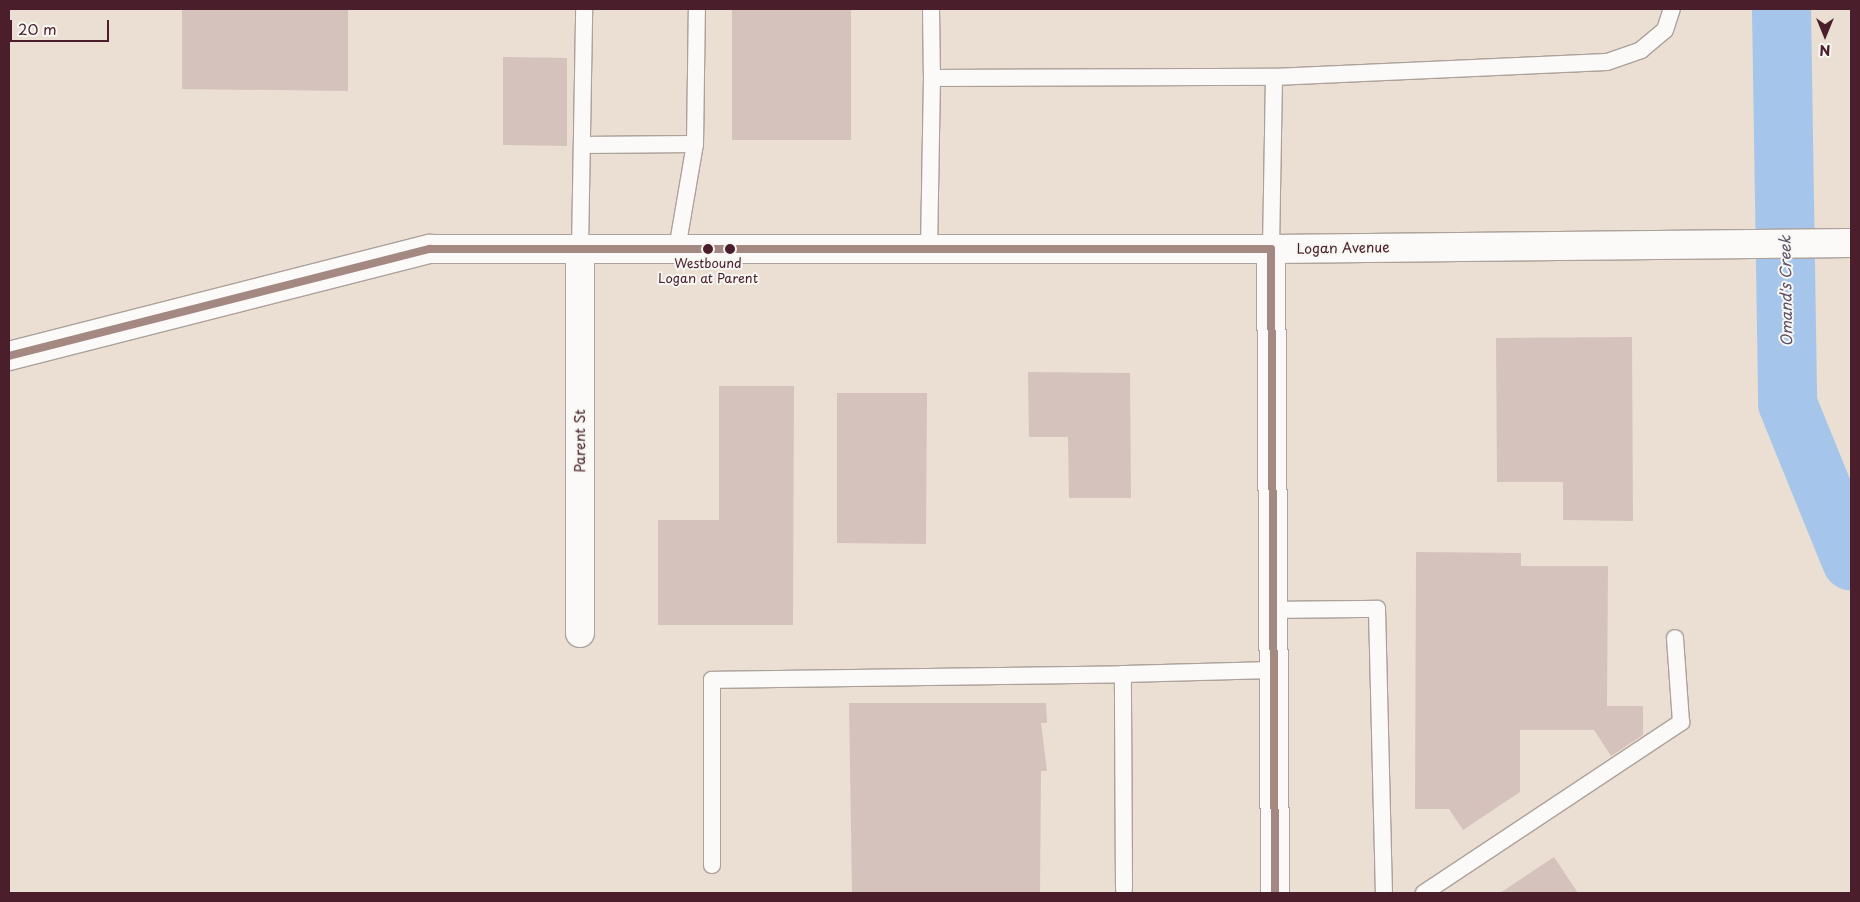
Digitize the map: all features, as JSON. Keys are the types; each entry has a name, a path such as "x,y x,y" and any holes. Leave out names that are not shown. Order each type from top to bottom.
{"street":[{"name":"Logan Avenue","path":"9,356 430,249 1271,249 1709,242 1845,243"},
{"name":"Parent St","path":"580,249 580,633"},
{"path":"1271,249 1275,893"}],"lane":[{"path":"580,249 584,9"},
{"path":"677,249 695,144 697,9"},
{"path":"930,249 931,9"},
{"path":"932,78 1274,77 1607,62 1653,40 1664,30 1672,9"},
{"path":"1271,249 1274,77"},
{"path":"582,145 695,144"},
{"path":"1273,610 1377,609 1384,893"},
{"path":"1424,893 1681,722 1675,638"},
{"path":"712,865 712,680 1274,670"},
{"path":"1123,674 1124,889"}],"building":[{"path":"182,9 348,9 348,91 182,89"},
{"path":"732,9 851,9 851,140 732,140"},
{"path":"503,57 567,58 567,146 503,145"},
{"path":"1632,337 1633,521 1563,520 1563,482 1497,482 1496,338"},
{"path":"1028,372 1130,373 1131,498 1069,498 1068,437 1029,437"},
{"path":"719,386 794,386 793,625 658,625 658,520 719,520"},
{"path":"837,393 927,393 926,544 837,543"},
{"path":"1416,552 1521,553 1521,566 1608,566 1607,706 1643,706 1643,735 1611,756 1594,730 1520,730 1520,792 1463,830 1449,809 1415,809"},
{"path":"849,703 1046,703 1047,723 1041,723 1047,771 1041,771 1040,893 852,893"},
{"path":"1554,857 1578,893 1500,893"}],"waterway":[{"name":"Omand's Creek","path":"1781,9 1787,403 1851,561"}],"transit line":[{"path":"9,356 430,249 1271,249"},
{"path":"1271,249 1275,893"}],"place":[{"name":"Westbound Logan at Parent","path":"708,249"}]}
